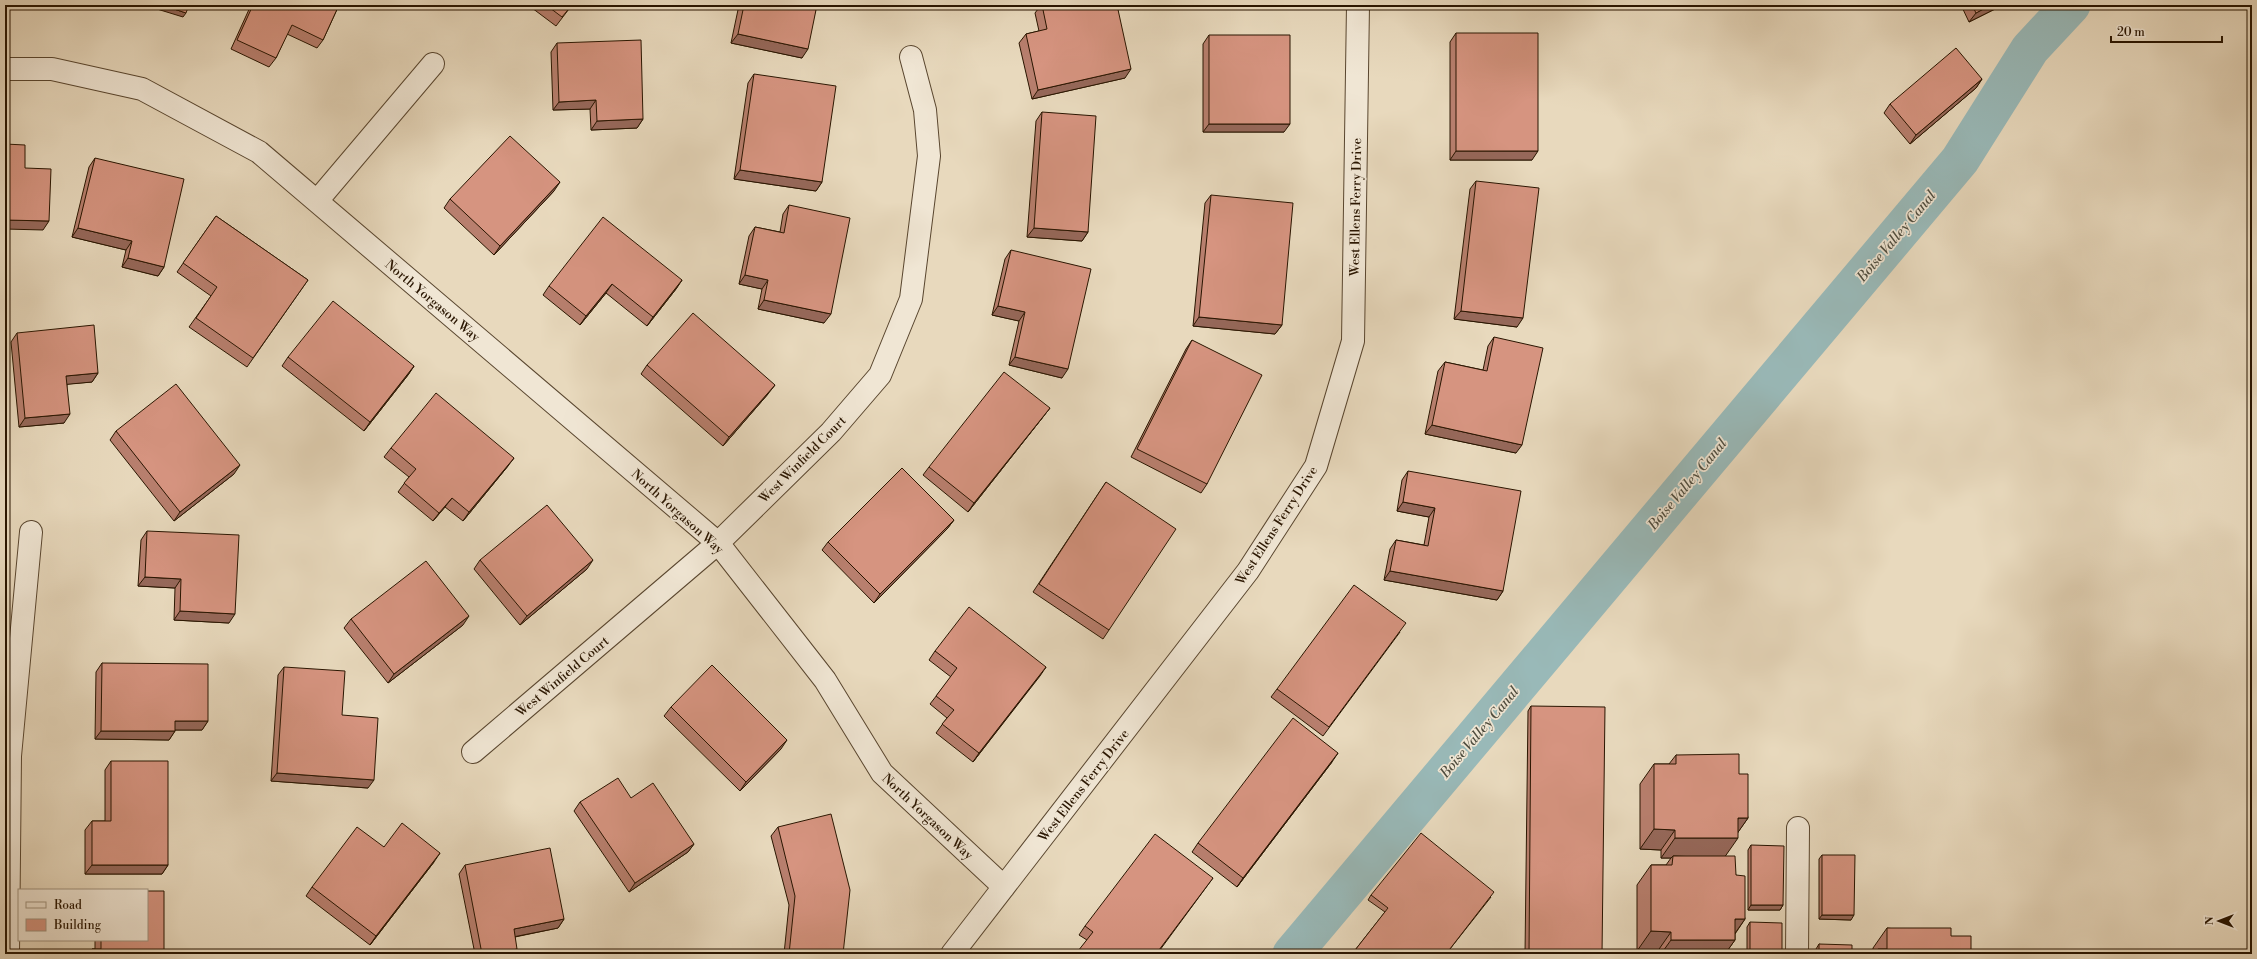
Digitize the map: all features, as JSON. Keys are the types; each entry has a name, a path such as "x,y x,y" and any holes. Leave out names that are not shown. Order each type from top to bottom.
{"street":[{"name":"West Ellens Ferry Drive","path":"952,954 1248,571 1316,466 1353,341 1358,5"},
{"name":"West Winfield Court","path":"473,752 718,543 830,432 880,375 911,299 929,156 925,110 910,57"},
{"path":"317,201 433,64"},
{"name":"North Yorgason Way","path":"5,69 52,69 142,89 259,152 718,543 825,680 882,773 1004,887"},
{"path":"8,954 10,756 31,532"},
{"path":"1797,954 1798,828"}],"building":[{"path":"162,5 189,5 186,13"},
{"path":"253,5 339,5 323,40 292,25 276,58 237,40"},
{"path":"546,5 572,5 562,17"},
{"path":"744,5 817,5 808,49 738,34"},
{"path":"1042,5 1117,5 1131,69 1038,90 1026,34 1047,29"},
{"path":"1972,5 1991,5 1976,13"},
{"path":"1456,33 1538,33 1538,151 1456,151"},
{"path":"1209,35 1290,35 1290,124 1209,124"},
{"path":"641,40 643,119 597,121 596,100 559,102 557,43"},
{"path":"1956,48 1982,79 1916,135 1890,104"},
{"path":"754,74 836,86 822,182 740,170"},
{"path":"1042,112 1096,116 1088,232 1034,228"},
{"path":"510,136 560,182 500,246 450,199"},
{"path":"5,144 25,145 25,168 51,169 49,221 5,220"},
{"path":"95,158 184,179 164,267 128,258 132,241 78,228"},
{"path":"1476,181 1539,188 1523,318 1461,311"},
{"path":"1211,195 1293,203 1282,325 1199,317"},
{"path":"789,205 850,218 831,314 764,300 768,280 745,275 755,227 784,233"},
{"path":"216,216 308,280 253,358 196,318 217,287 183,263"},
{"path":"603,217 682,280 653,317 612,284 586,316 549,286"},
{"path":"1011,250 1091,269 1068,369 1015,357 1025,312 998,306"},
{"path":"333,301 414,366 370,422 288,357"},
{"path":"693,313 775,385 729,437 647,365"},
{"path":"94,325 98,373 66,376 70,414 25,418 17,333"},
{"path":"1494,337 1543,348 1522,445 1432,425 1445,362 1487,371"},
{"path":"1192,340 1262,375 1207,484 1137,449"},
{"path":"1004,372 1050,408 974,503 929,467"},
{"path":"176,384 240,465 180,512 116,431"},
{"path":"436,393 514,458 469,512 452,498 439,513 404,483 416,469 391,448"},
{"path":"902,468 954,520 880,594 828,542"},
{"path":"1408,471 1521,491 1503,591 1390,571 1396,540 1428,546 1435,508 1403,502"},
{"path":"1106,482 1176,529 1109,630 1039,584"},
{"path":"547,505 593,560 527,616 480,560"},
{"path":"147,531 239,535 235,614 180,611 181,579 145,577"},
{"path":"426,561 469,616 394,674 351,619"},
{"path":"1354,585 1406,623 1329,727 1277,689"},
{"path":"969,607 1046,667 979,753 942,724 954,710 936,696 957,668 935,651"},
{"path":"102,663 208,664 208,721 175,721 175,731 101,731"},
{"path":"712,665 787,740 746,782 671,707"},
{"path":"284,667 345,671 342,715 378,718 374,780 277,773"},
{"path":"1531,706 1605,707 1602,954 1529,954"},
{"path":"1293,718 1338,753 1243,878 1198,843"},
{"path":"1739,754 1739,774 1748,774 1748,818 1738,818 1738,838 1675,838 1675,830 1654,829 1654,764 1676,764 1676,755"},
{"path":"111,761 168,761 168,865 92,865 92,821 111,821"},
{"path":"618,778 631,798 653,783 694,844 635,883 580,802"},
{"path":"831,814 850,890 843,954 789,954 795,896 778,827"},
{"path":"402,823 440,853 376,936 312,887 357,827 384,847"},
{"path":"1421,833 1494,892 1446,954 1352,954 1388,908 1371,895"},
{"path":"1155,834 1213,878 1156,954 1082,954 1078,951 1093,932 1085,926"},
{"path":"1751,845 1784,846 1783,905 1751,905"},
{"path":"550,848 564,919 514,929 517,949 493,954 482,954 465,865"},
{"path":"1822,855 1855,855 1854,915 1822,915"},
{"path":"1673,856 1735,856 1736,875 1745,876 1745,919 1735,919 1735,940 1671,940 1671,932 1651,931 1651,865 1672,865"},
{"path":"148,891 164,891 164,954 92,954 92,949 101,949 101,941 148,941"},
{"path":"1750,922 1782,923 1782,954 1750,954"},
{"path":"1887,928 1951,928 1951,936 1971,936 1971,954 1878,954 1878,949 1887,949"},
{"path":"1819,944 1852,945 1852,954 1819,954"}],"waterway":[{"name":"Boise Valley Canal","path":"1292,954 1960,160 2030,49 2071,5"}]}
